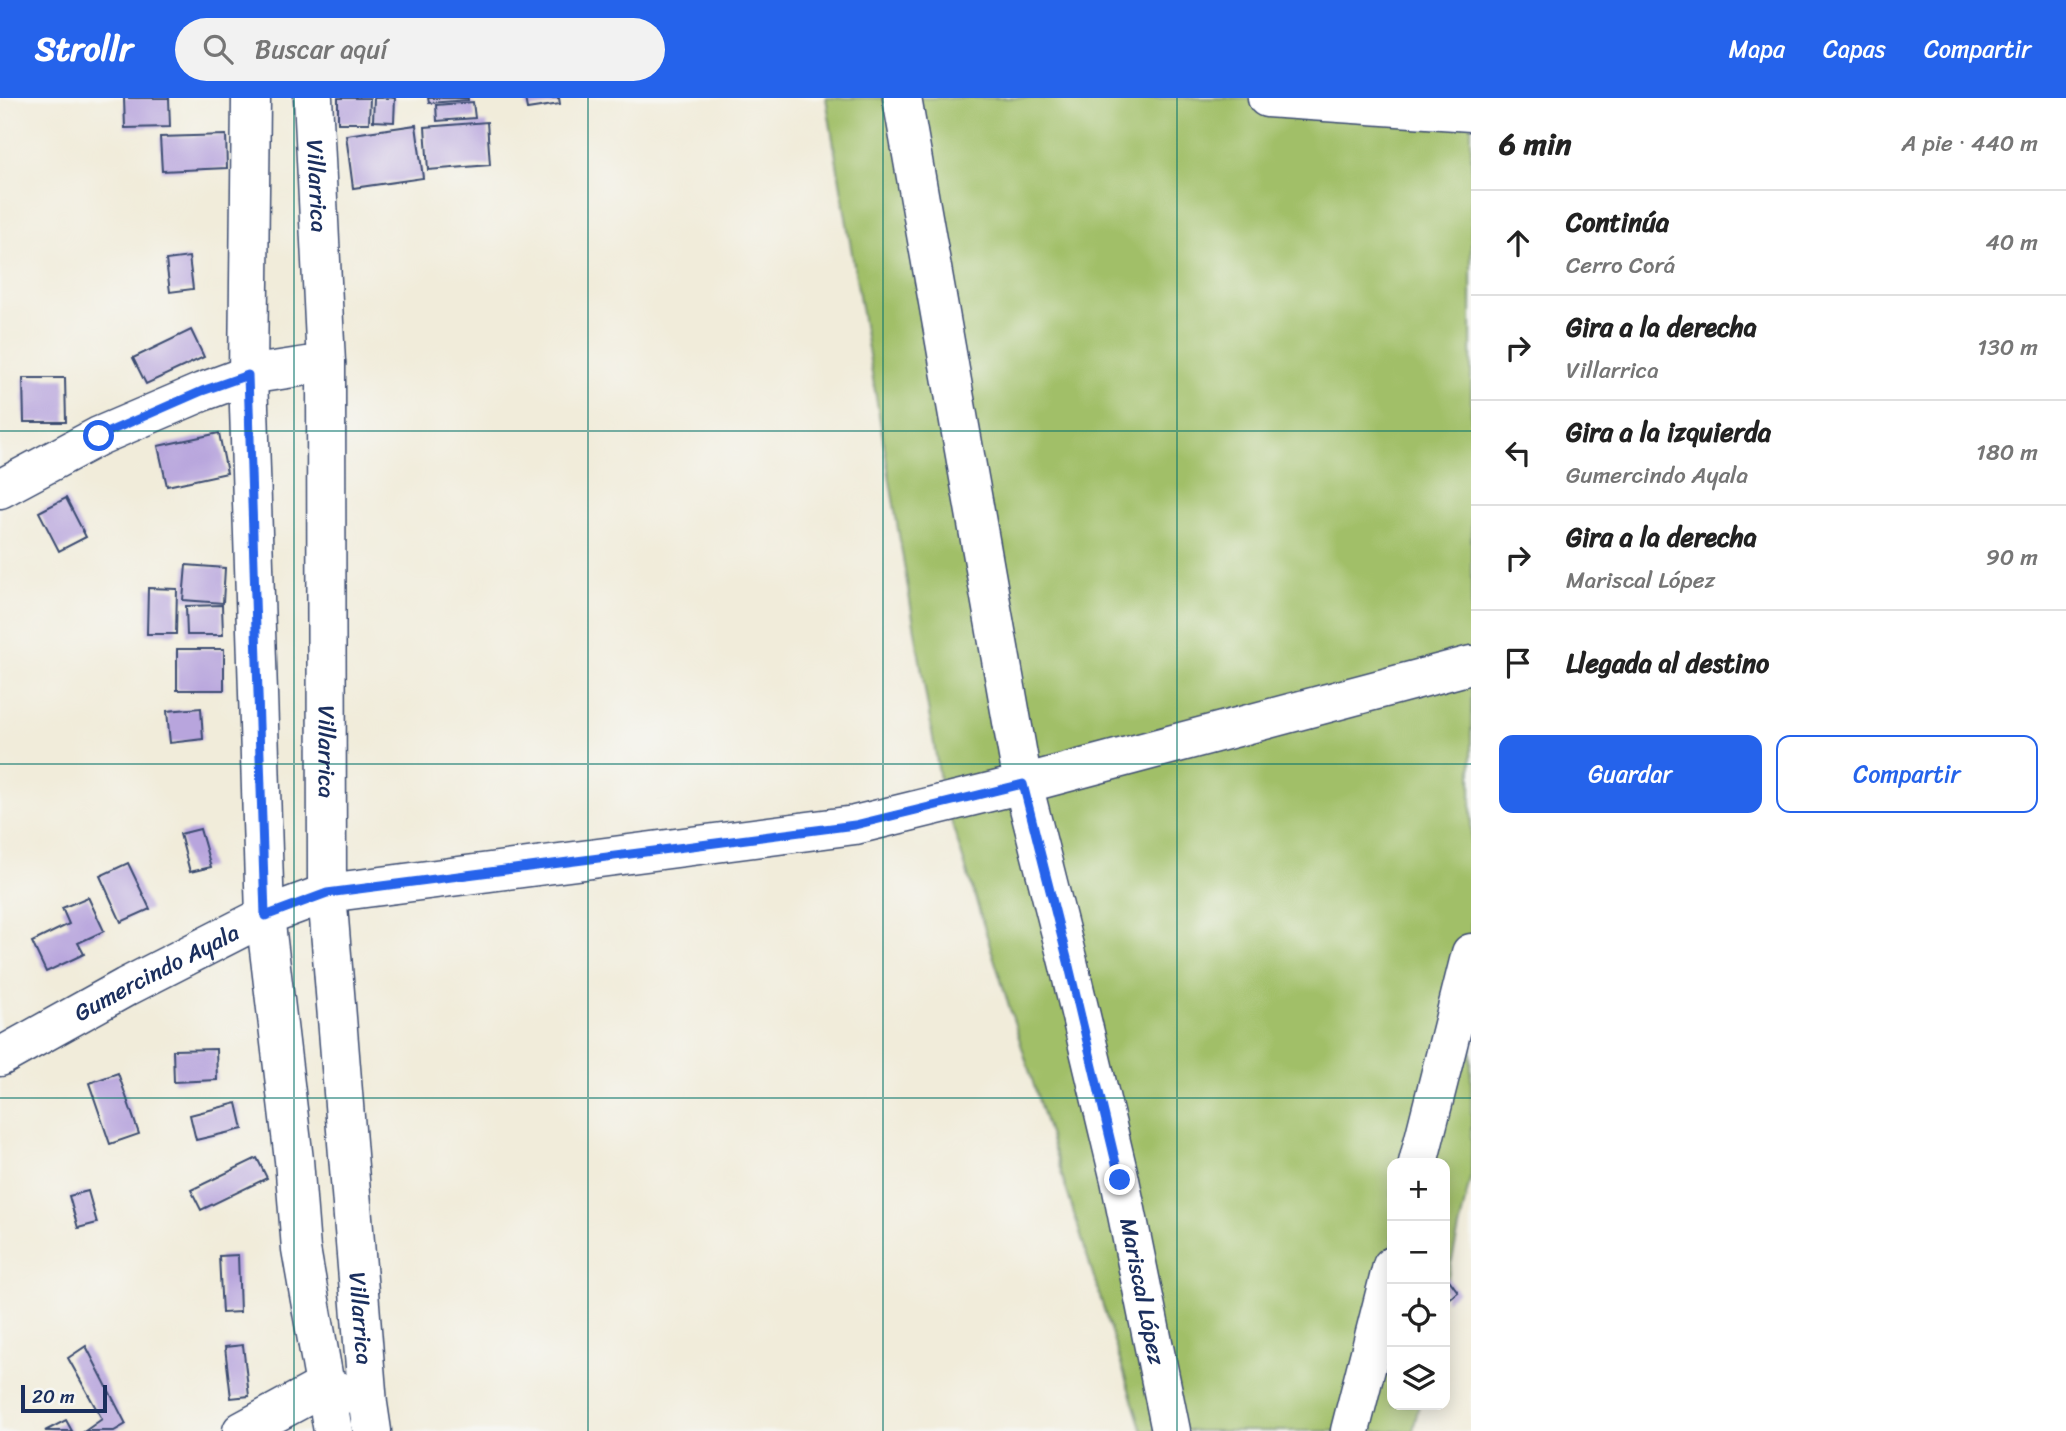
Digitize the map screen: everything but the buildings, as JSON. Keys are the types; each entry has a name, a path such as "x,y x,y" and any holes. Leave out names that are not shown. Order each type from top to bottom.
{"street":[{"name":"Villarrica","path":"251,98 248,375 265,916 302,1249 333,1431"},
{"name":"Villarrica","path":"313,98 327,363 327,893 373,1422"},
{"name":"Mariscal López","path":"902,98 1023,784 1120,1180 1171,1431"},
{"path":"1267,98 1471,112"},
{"path":"0,489 99,436 202,391 248,375 327,363"},
{"name":"Gumercindo Ayala","path":"0,1057 126,987 265,916 327,893 855,825 1023,784 1471,665"},
{"path":"1419,1158 1471,953"},
{"path":"1350,1431 1387,1284"},
{"name":"Villarrica","path":"325,1386 373,1422"},
{"path":"242,1431 325,1386"}],"green space":[{"path":"826,98 1471,98 1471,1175 1450,1269 1450,1158 1387,1158 1387,1410 1418,1410 1413,1431 1142,1431 942,792"}],"route":[{"path":"99,436 202,391 248,375 265,916 327,893 855,825 1023,784 1120,1180"}]}
